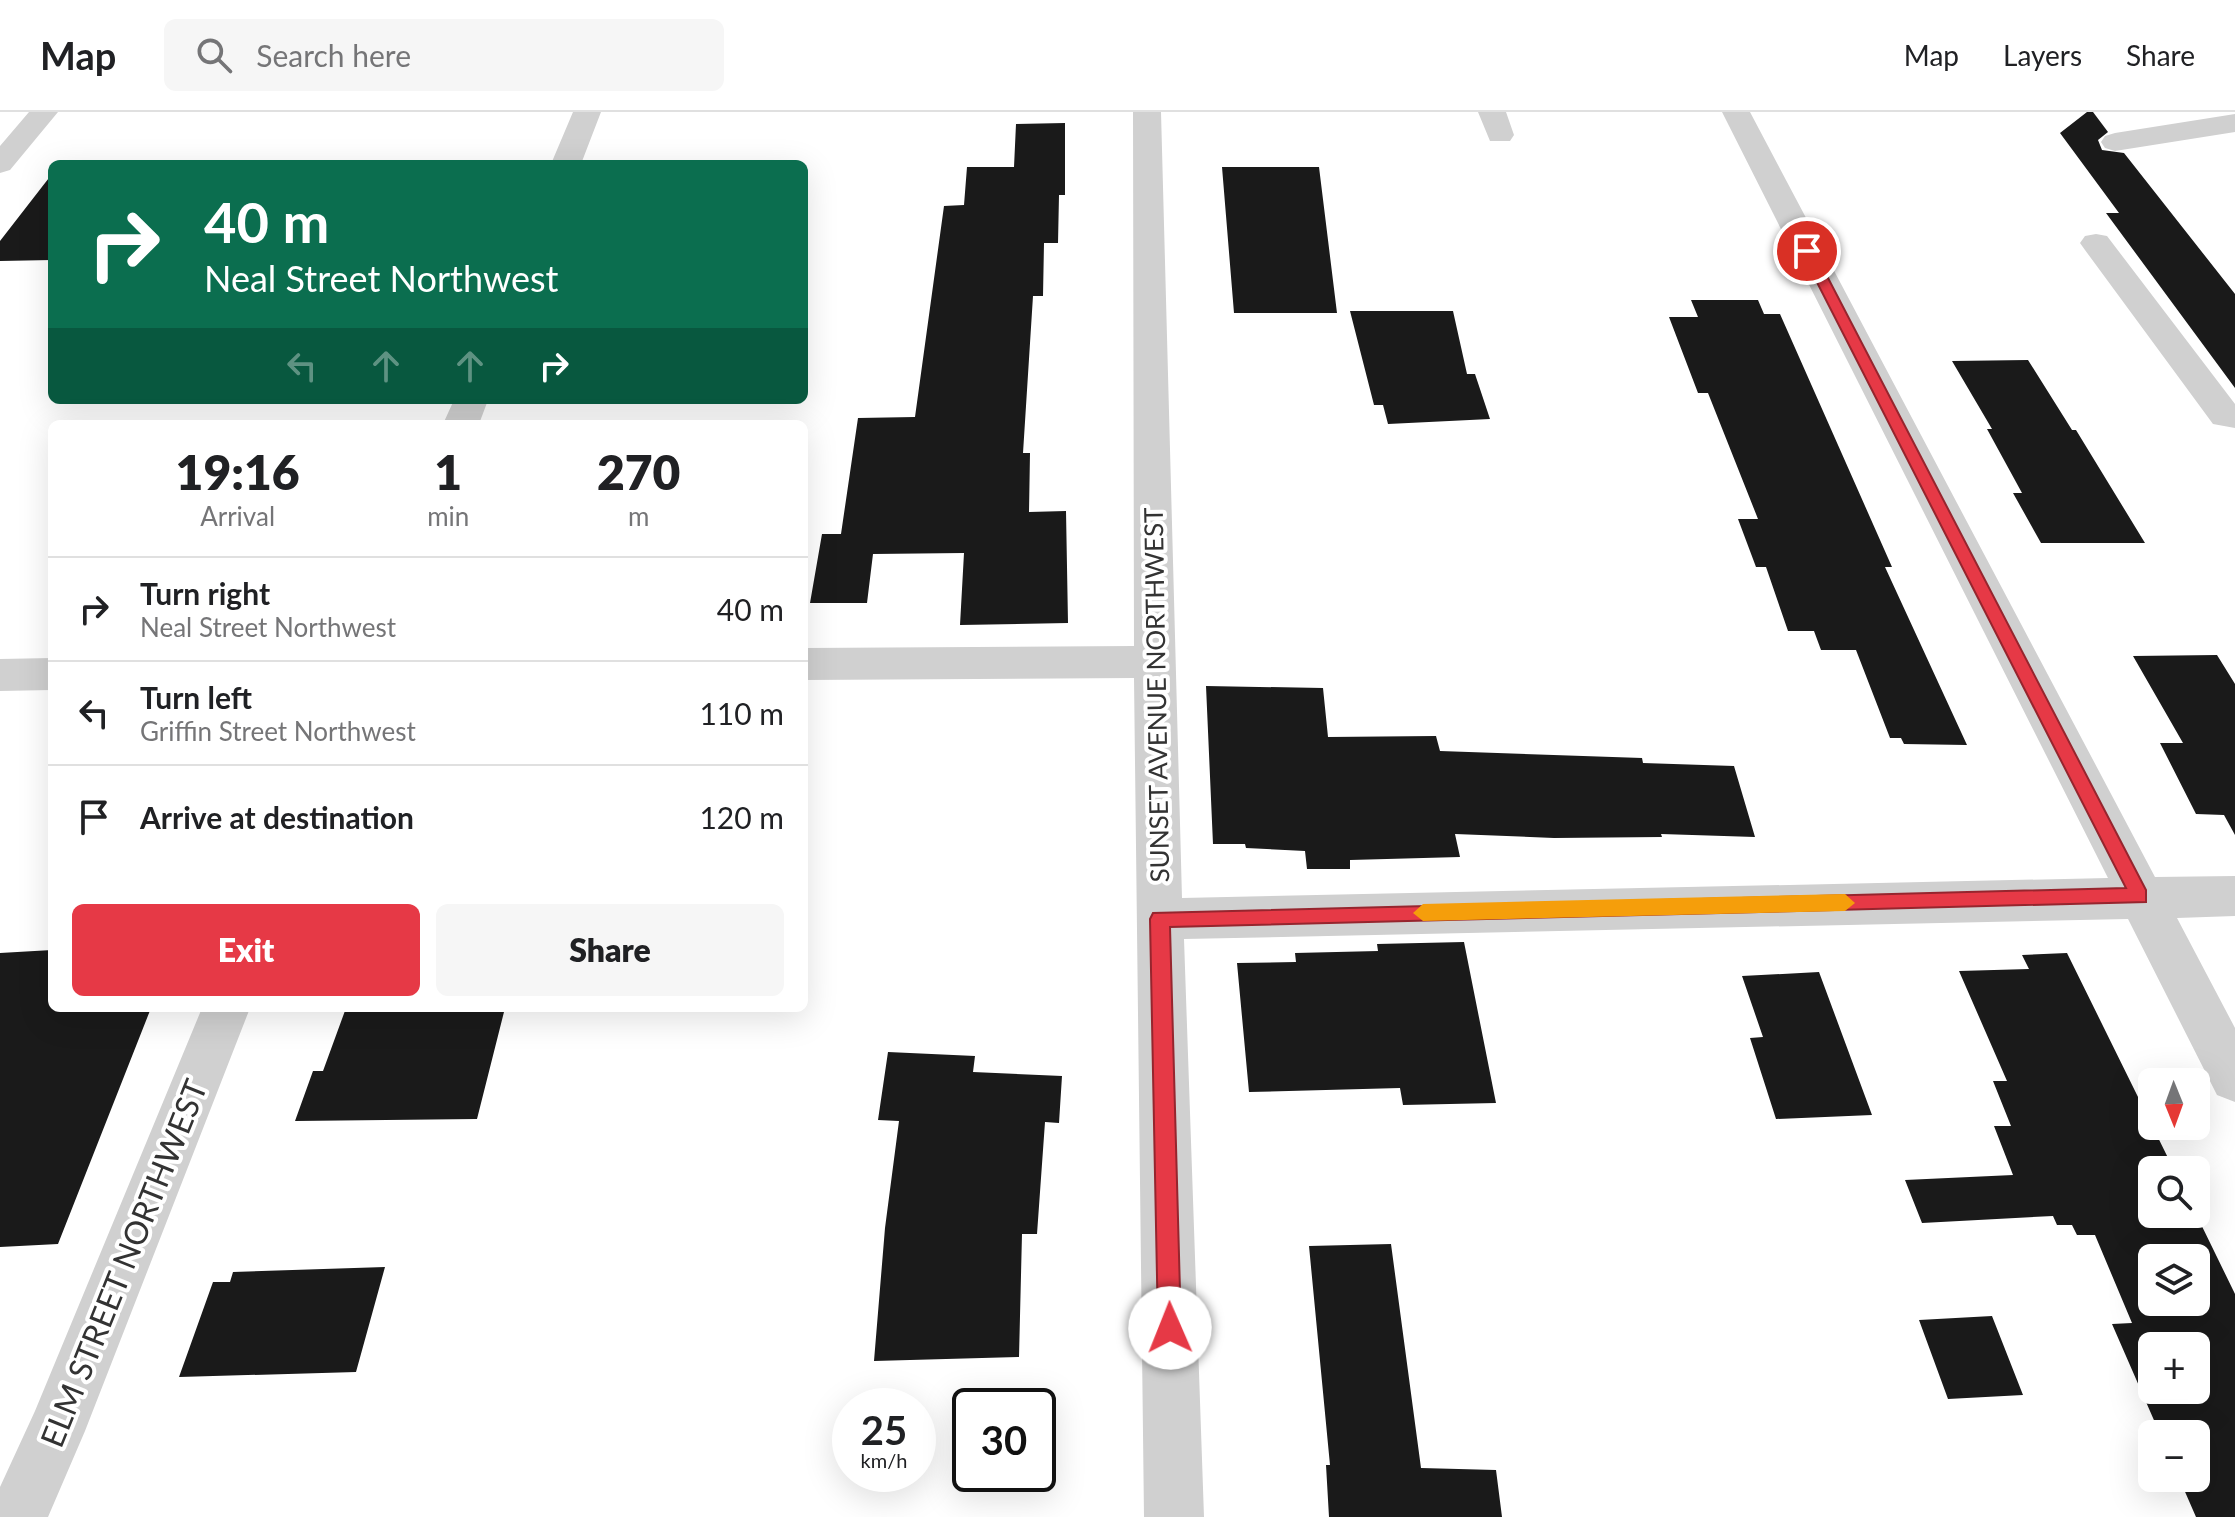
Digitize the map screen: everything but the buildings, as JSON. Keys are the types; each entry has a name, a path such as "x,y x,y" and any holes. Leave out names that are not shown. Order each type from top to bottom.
{"street":[{"path":"2,160 44,112"},
{"path":"568,160 587,112"},
{"path":"1736,112 2235,1078"},
{"path":"2115,142 2169,136 2235,123"},
{"name":"SUNSET AVENUE NORTHWEST","path":"1158,129 1154,662 1174,1517"},
{"path":"2096,243 2225,416 2235,416"},
{"path":"808,664 1154,662"},
{"path":"0,675 48,674"},
{"path":"1160,919 2235,896"},
{"name":"ELM STREET NORTHWEST","path":"17,1517 62,1416 224,1012"}],"slow traffic":[{"path":"1423,913 1845,903"}],"route":[{"path":"1170,1328 1160,919 2139,896 1807,251"}]}
